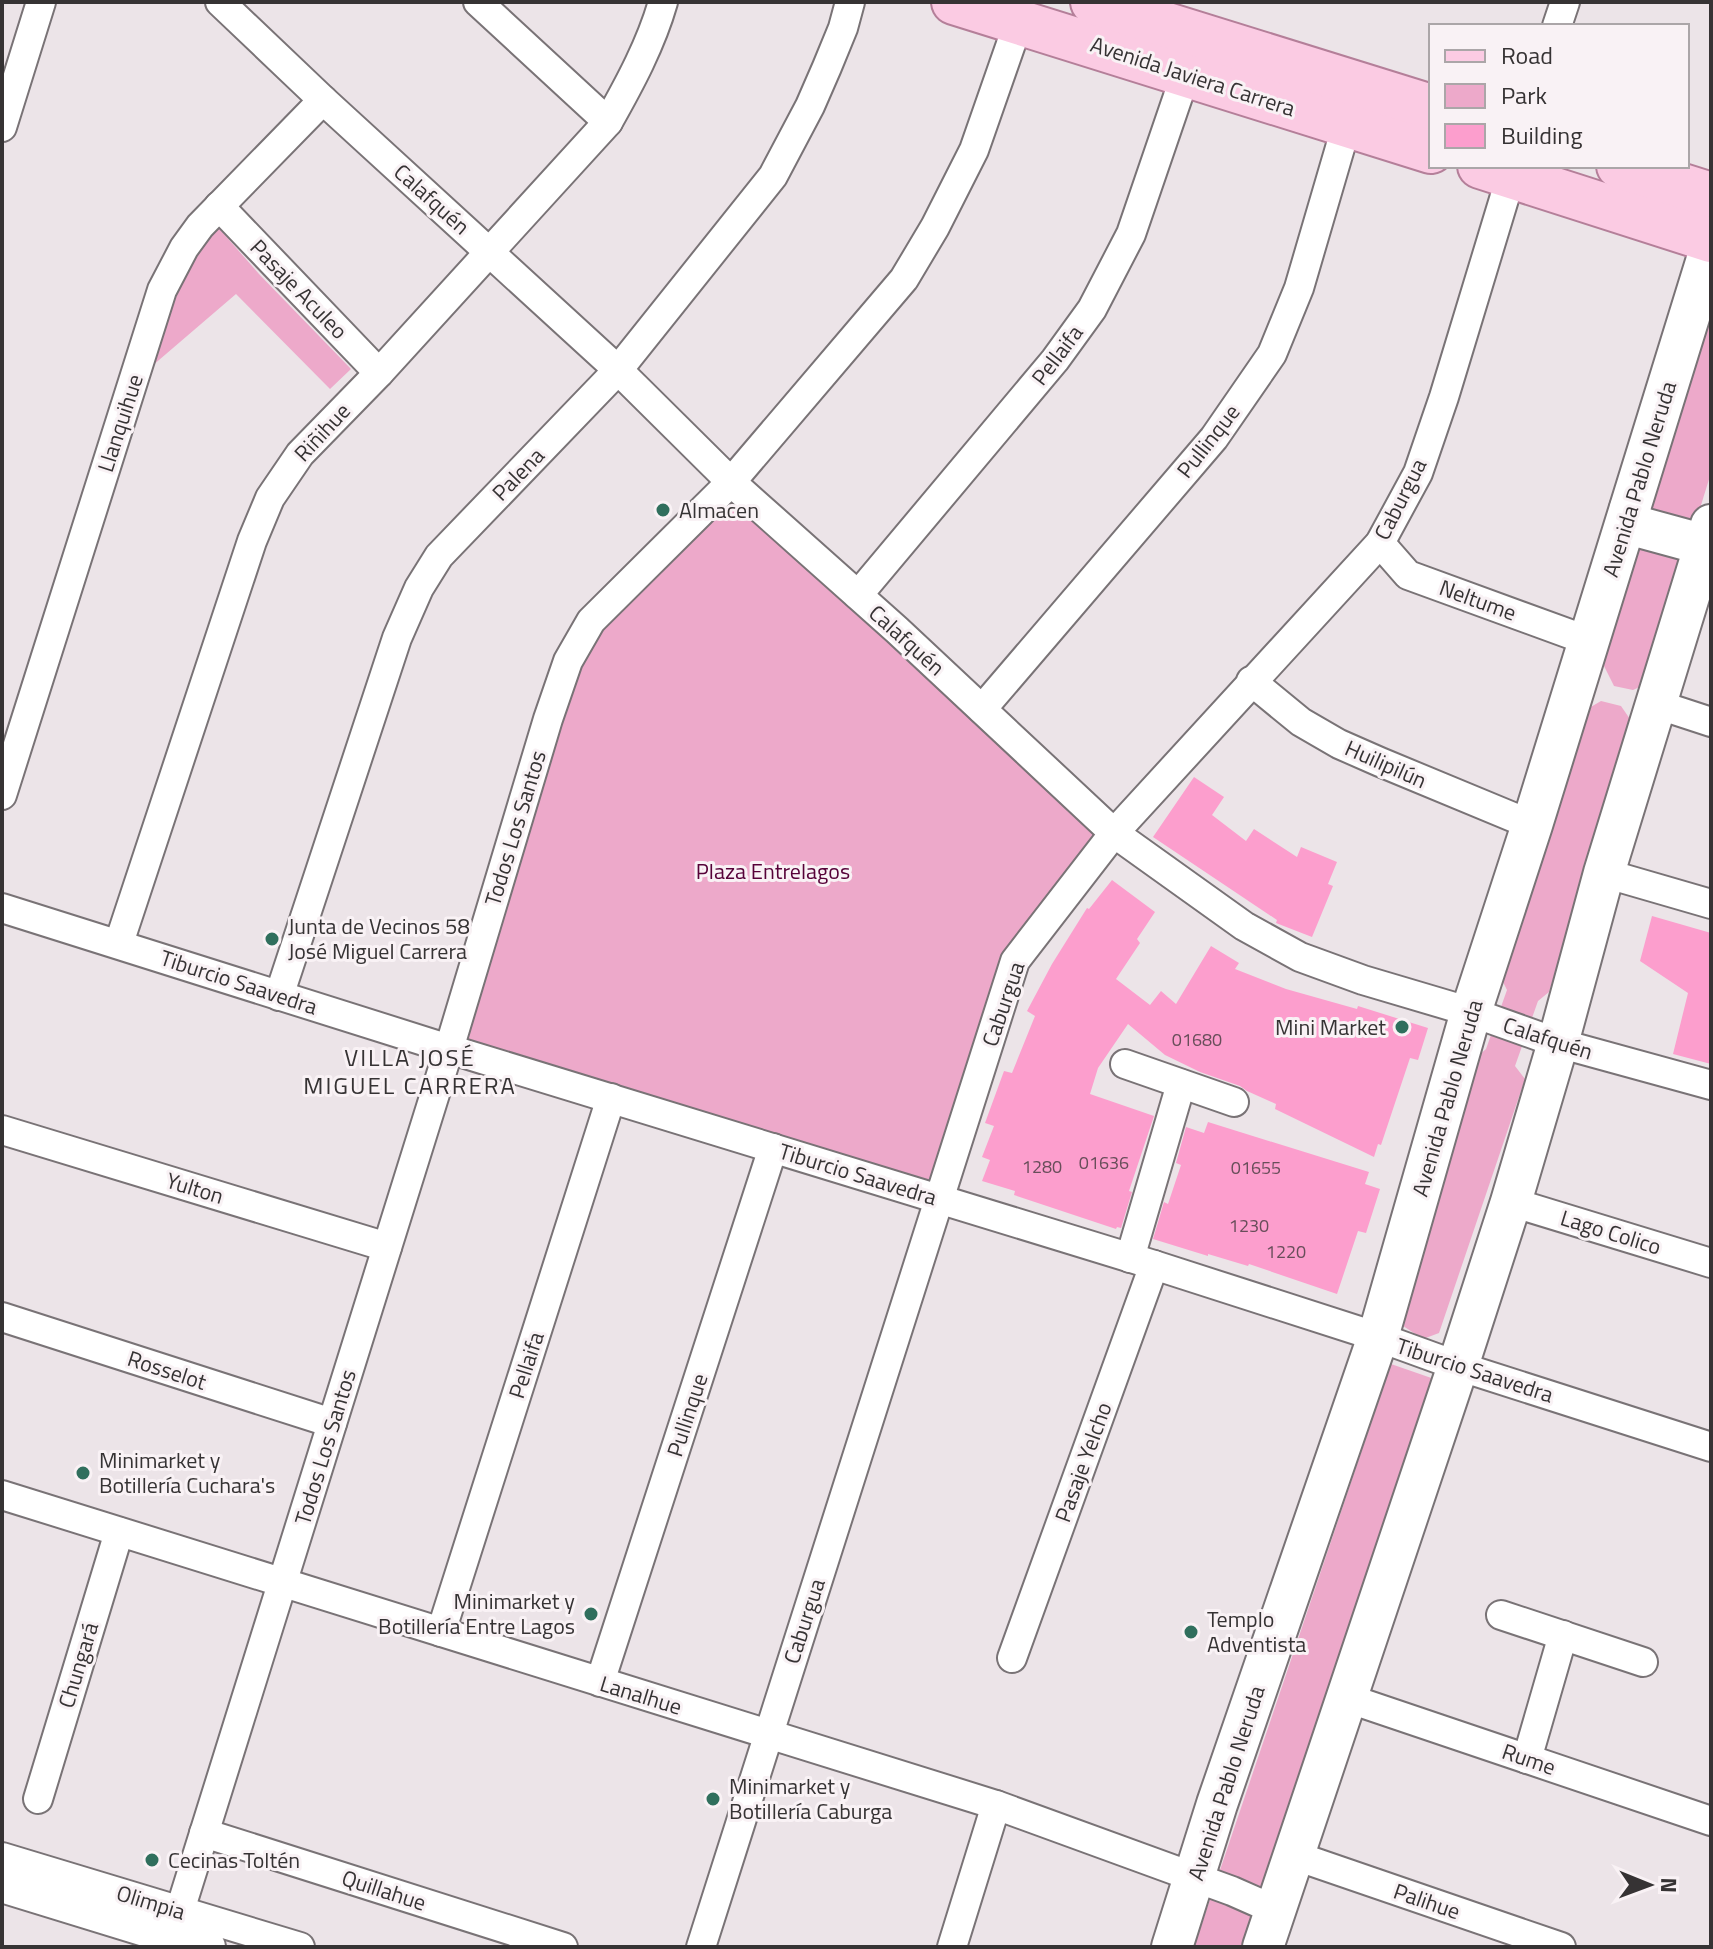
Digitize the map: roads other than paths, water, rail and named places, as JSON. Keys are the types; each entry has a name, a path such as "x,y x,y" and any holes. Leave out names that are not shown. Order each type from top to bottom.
{"main road":[{"name":"Avenida Javiera Carrera","path":"954,2 1019,21 1079,14 1429,106"},
{"name":"Avenida Javiera Carrera","path":"1079,14 1186,73 1429,150"},
{"path":"1625,168 1711,195"},
{"path":"1494,169 1711,240"},
{"name":"Avenida Pablo Neruda","path":"1172,1947 1217,1804 1378,1337 1471,1012 1711,246"},
{"path":"1263,1947 1511,1202 1604,873 1708,543 1639,527 1632,520 1630,509"}],"street":[{"name":"Calafquén","path":"220,2 618,370 731,482 858,595 1114,833 1244,926 1300,957 1558,1043 1711,1085"},
{"path":"478,2 608,122"},
{"name":"Riñihue","path":"119,943 247,555 260,519 282,478 300,454 379,373 608,122 648,46 663,2"},
{"name":"Palena","path":"279,996 397,638 419,588 439,556 618,370 773,176 810,106 843,28 850,2"},
{"path":"1558,24 1565,2"},
{"path":"2,127 35,3"},
{"name":"Todos Los Santos","path":"176,1923 568,661 591,621 731,482 904,279 935,227 974,150 1019,21"},
{"name":"Pellaifa","path":"858,595 1055,360 1092,309 1131,234 1186,73"},
{"name":"Llanquihue","path":"2,795 162,290 184,248 200,226 323,100"},
{"name":"Pullinque","path":"982,709 1214,438 1272,354 1299,288 1347,124"},
{"name":"Caburgua","path":"702,1946 1015,961 1114,833 1380,543 1418,473 1444,397 1494,169"},
{"name":"Pasaje Aculeo","path":"219,206 379,373"},
{"name":"Neltume","path":"1380,543 1408,575 1589,641"},
{"name":"Huilipilún","path":"1251,681 1301,722 1339,744 1532,825"},
{"path":"1656,704 1711,722"},
{"path":"1604,873 1711,904"},
{"name":"Tiburcio Saavedra","path":"2,908 1142,1262 1711,1447"},
{"path":"1125,1064 1234,1102"},
{"name":"Pasaje Yelcho","path":"1012,1658 1142,1262 1181,1084"},
{"name":"Pellaifa","path":"441,1632 611,1098"},
{"name":"Yulton","path":"2,1130 387,1247"},
{"name":"Pullinque","path":"600,1682 773,1148"},
{"name":"Lago Colico","path":"1511,1202 1711,1263"},
{"name":"Rosselot","path":"2,1317 332,1423"},
{"name":"Lanalhue","path":"2,1495 996,1805 1275,1910"},
{"name":"Chungará","path":"38,1799 119,1532"},
{"path":"1501,1615 1643,1662"},
{"path":"1527,1759 1563,1635"},
{"name":"Rume","path":"1347,1698 1711,1821"},
{"path":"952,1947 996,1805"},
{"name":"Quillahue","path":"204,1833 563,1947"},
{"name":"Palihue","path":"1293,1855 1561,1947"},
{"name":"Olimpia","path":"2,1857 176,1923 207,1947"},
{"name":"Olimpia","path":"2,1884 300,1947"}],"place":[{"name":"Almacen","path":"663,510"},
{"name":"Junta de Vecinos 58 José Miguel Carrera","path":"272,939"},
{"name":"Mini Market","path":"1402,1027"},
{"name":"Minimarket y Botillería Cuchara's","path":"83,1473"},
{"name":"Minimarket y Botillería Entre Lagos","path":"591,1614"},
{"name":"Templo Adventista","path":"1191,1632"},
{"name":"Minimarket y Botillería Caburga","path":"713,1799"},
{"name":"Cecinas Toltén","path":"152,1860"}],"district":[{"name":"VILLA JOSÉ MIGUEL CARRERA","path":"410,1072"}],"park label":[{"name":"Plaza Entrelagos","path":"773,871"}]}
